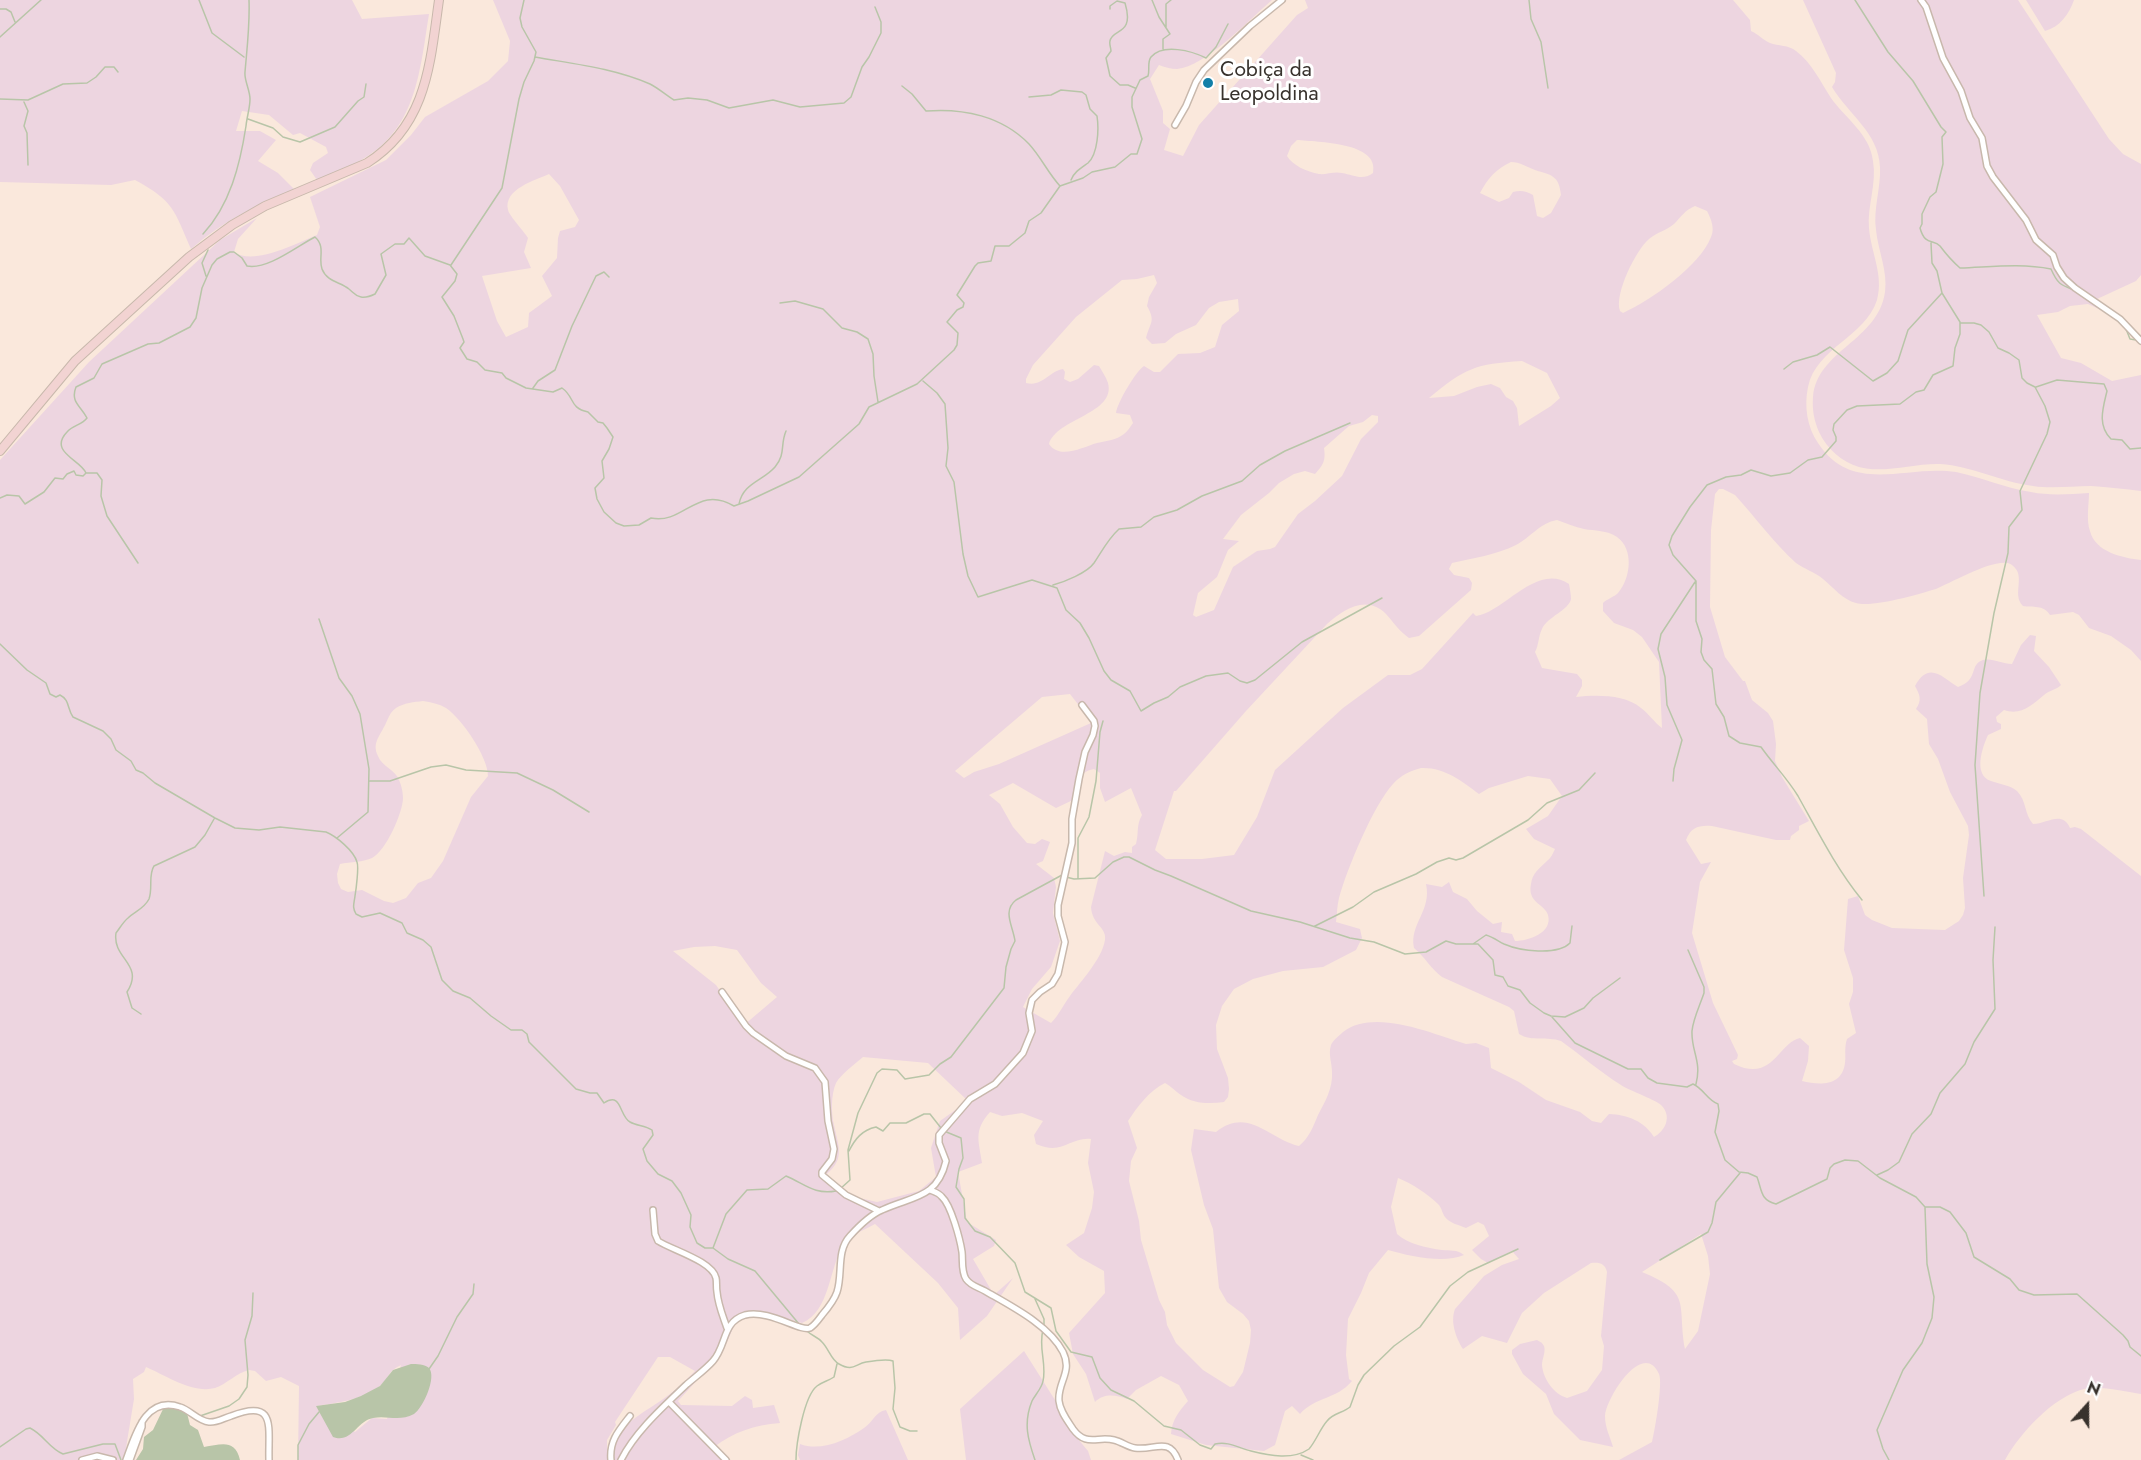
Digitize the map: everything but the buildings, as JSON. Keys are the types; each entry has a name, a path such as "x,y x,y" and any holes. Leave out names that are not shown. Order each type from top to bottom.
{"main road":[{"path":"0,451 75,361 195,252 232,225 265,206 367,163 396,139 413,115 424,89 439,0"}],"street":[{"path":"1175,125 1204,70 1250,26 1282,0"},
{"path":"1921,0 1937,35 1943,58 1961,91 1968,114 1982,138 1987,166 1993,177 2026,220 2036,240 2053,255 2064,278 2120,319 2141,340"},
{"path":"621,1460 633,1439 713,1361 721,1351 727,1328 736,1318 752,1313 769,1315 803,1328 811,1327 837,1294 845,1242 879,1211 930,1190 938,1182 946,1161 939,1143 939,1135 970,1099 995,1084 1023,1053 1032,1031 1029,1013 1032,1000 1052,984 1058,974 1065,942 1058,916 1058,905 1072,843 1072,819 1079,779 1085,752 1095,726 1082,705"},
{"path":"722,992 753,1033 786,1056 819,1071 827,1087 828,1121 834,1143 831,1159 822,1175 846,1195 879,1211"},
{"path":"930,1190 941,1195 948,1205 960,1242 964,1274 967,1280 1025,1314 1053,1339 1064,1353 1066,1375 1058,1395 1059,1404 1077,1434 1086,1439 1111,1439 1134,1448 1168,1447 1175,1452 1178,1460"},
{"path":"653,1210 657,1241 713,1270 721,1314 727,1328"},
{"path":"670,1403 726,1460"},
{"path":"128,1460 142,1422 153,1408 168,1405 181,1407 202,1420 210,1422 246,1410 255,1409 262,1412 267,1419 269,1460"},
{"path":"611,1460 612,1440 630,1416"},
{"path":"82,1460 97,1456 113,1460"}],"shaded area":[{"path":"0,0 352,0 362,19 429,14 418,76 405,114 395,131 381,146 358,162 317,180 310,170 313,163 328,153 326,147 300,133 293,135 269,115 242,111 236,131 260,131 276,140 258,161 278,173 294,189 240,215 215,230 191,249 171,208 158,194 135,180 111,185 0,182"},
{"path":"493,0 1272,0 1227,41 1201,60 1177,69 1159,65 1150,79 1163,111 1163,123 1170,129 1164,150 1183,156 1199,125 1297,15 1308,8 1305,0 1733,0 1750,20 1751,31 1770,43 1796,51 1811,67 1831,98 1862,134 1871,151 1874,170 1869,220 1879,282 1877,300 1871,313 1862,324 1820,362 1813,374 1806,402 1807,416 1814,437 1832,459 1847,469 1864,473 1956,472 2038,493 2089,493 2088,522 2093,538 2111,553 2141,560 2141,661 2131,650 2111,636 2089,628 2079,615 2073,612 2050,615 2041,608 2023,606 2018,596 2018,574 2012,565 2006,563 1986,567 1936,589 1907,597 1873,604 1851,601 1820,577 1796,563 1735,495 1719,489 1715,494 1711,530 1710,607 1725,657 1745,681 1752,700 1768,713 1773,721 1776,744 1775,761 1809,821 1799,826 1799,830 1791,836 1790,840 1776,840 1712,826 1703,826 1693,830 1686,840 1701,864 1711,862 1700,882 1692,933 1713,1003 1738,1055 1737,1059 1732,1061 1734,1064 1747,1069 1758,1069 1773,1060 1792,1041 1800,1038 1809,1046 1808,1061 1802,1081 1822,1083 1835,1080 1843,1071 1847,1039 1856,1033 1849,1004 1853,992 1853,978 1844,950 1848,899 1858,896 1865,915 1892,928 1945,930 1959,921 1965,908 1963,878 1969,835 1968,826 1929,744 1927,719 1916,709 1920,698 1915,686 1926,674 1936,673 1958,687 1969,680 1976,665 1983,660 2012,664 2021,645 2030,635 2036,636 2034,651 2061,685 2021,711 2004,710 1996,717 1997,722 2001,724 2001,729 1988,735 1980,761 1985,778 2017,791 2033,824 2054,819 2063,820 2070,828 2081,829 2141,876 2141,1394 2097,1388 2072,1393 2038,1417 2005,1460 1619,1460 1652,1442 1657,1418 1660,1379 1652,1365 1644,1363 1635,1367 1626,1375 1612,1397 1605,1416 1613,1447 1580,1440 1554,1414 1546,1394 1523,1374 1512,1354 1512,1350 1520,1344 1537,1340 1544,1346 1543,1370 1547,1381 1554,1389 1567,1398 1587,1391 1602,1370 1604,1346 1601,1336 1607,1272 1605,1267 1599,1263 1591,1263 1544,1293 1522,1313 1507,1343 1482,1336 1463,1349 1454,1330 1455,1309 1484,1276 1502,1265 1519,1259 1512,1251 1488,1263 1481,1259 1472,1250 1489,1236 1484,1225 1478,1222 1466,1228 1452,1222 1445,1217 1439,1206 1429,1196 1398,1178 1391,1207 1397,1234 1418,1245 1456,1251 1464,1255 1437,1259 1416,1257 1388,1250 1369,1273 1348,1319 1346,1355 1349,1379 1352,1381 1339,1392 1313,1404 1300,1414 1292,1406 1285,1411 1275,1445 1264,1451 1206,1445 1171,1434 1176,1416 1188,1401 1179,1385 1161,1376 1136,1390 1127,1399 1110,1396 1102,1397 1095,1402 1086,1374 1073,1354 1069,1333 1105,1293 1104,1271 1079,1257 1066,1245 1084,1233 1092,1208 1094,1192 1088,1163 1091,1139 1083,1139 1059,1147 1045,1147 1036,1144 1034,1135 1043,1121 1022,1113 1002,1116 990,1112 981,1125 978,1136 982,1163 958,1172 967,1222 996,1240 994,1246 973,1259 994,1295 1013,1278 987,1316 960,1340 958,1308 938,1283 875,1224 858,1233 843,1245 824,1299 811,1317 802,1323 772,1314 769,1317 750,1317 739,1321 734,1326 722,1353 678,1401 681,1405 732,1406 745,1396 752,1400 753,1408 774,1405 780,1423 745,1430 714,1447 725,1460 614,1460 619,1436 632,1420 673,1391 695,1371 670,1357 658,1357 615,1422 616,1425 607,1440 607,1460 298,1460 299,1386 281,1377 266,1381 255,1371 249,1370 215,1388 206,1389 179,1383 146,1367 144,1372 133,1379 134,1399 124,1460 0,1460 0,460 89,362 220,240 257,218 238,239 234,252 242,256 264,255 317,235 320,227 310,197 386,160 425,117 488,81 508,61 510,41","holes":["1297,140 1332,143 1357,149 1367,155 1373,163 1373,173 1362,177 1339,173 1319,174 1300,168 1287,156 1291,146","1514,162 1553,177 1558,183 1561,195 1551,213 1543,218 1537,216 1533,195 1526,192 1513,192 1509,198 1499,202 1480,193 1489,178","549,174 560,186 579,220 575,227 560,231 557,258 542,276 552,296 529,313 528,327 506,337 497,321 482,276 531,268 524,252 528,238 508,210 510,196 529,182","1695,206 1707,211 1713,230 1705,248 1697,259 1673,281 1647,300 1623,313 1620,311 1620,294 1627,273 1638,252 1649,239 1674,224","1154,275 1157,283 1147,306 1152,319 1146,338 1152,344 1165,343 1176,334 1196,325 1209,308 1219,302 1238,299 1239,311 1222,325 1215,347 1200,353 1178,354 1160,372 1154,372 1144,366 1136,374 1117,408 1116,413 1130,415 1133,423 1124,434 1115,439 1065,452 1054,449 1049,444 1054,435 1103,402 1108,393 1106,379 1099,366 1094,365 1078,379 1070,382 1064,379 1063,369 1037,383 1026,383 1026,379 1033,365 1076,317 1122,280","1522,361 1547,373 1560,398 1519,426 1517,408 1513,401 1506,397 1500,388 1491,384 1454,396 1429,398 1452,380 1481,366","1372,415 1378,416 1378,422 1361,439 1342,476 1298,514 1275,547 1257,551 1233,567 1214,610 1196,617 1193,615 1198,593 1217,577 1228,550 1239,541 1223,539 1241,515 1279,483 1294,474 1305,471 1315,474 1323,462 1324,448 1349,426 1363,422","1557,520 1581,528 1609,533 1622,542 1629,564 1626,580 1618,593 1603,603 1603,611 1614,623 1633,630 1642,637 1659,662 1662,728 1641,708 1626,700 1601,696 1576,697 1582,686 1582,680 1577,674 1542,668 1535,652 1541,632 1548,621 1566,607 1571,599 1569,584 1557,579 1545,579 1521,590 1487,613 1476,616 1473,613 1422,669 1410,675 1388,675 1343,708 1275,770 1257,817 1234,855 1202,859 1166,859 1155,850 1174,791 1327,624 1347,609 1371,605 1386,614 1409,638 1419,636 1471,590 1472,583 1469,578 1454,575 1449,569 1452,563 1508,548 1521,542 1541,527","1070,694 1091,721 1091,723 964,778 955,771 1042,697","423,701 435,703 452,713 479,749 488,776 471,797 443,861 431,878 418,883 406,898 393,903 362,890 348,892 341,889 337,874 340,864 365,860 377,854 388,840 397,821 403,796 401,786 395,773 380,760 376,752 376,744 392,712 406,704","1421,768 1445,772 1479,794 1489,788 1528,776 1550,779 1562,796 1548,816 1526,829 1534,839 1555,849 1535,874 1530,890 1534,899 1548,915 1547,927 1532,938 1515,941 1512,934 1501,932 1502,922 1493,924 1467,899 1453,892 1449,882 1442,887 1426,884 1426,902 1413,939 1414,948 1442,977 1514,1011 1519,1034 1529,1038 1561,1041 1621,1085 1662,1106 1667,1115 1666,1123 1654,1137 1640,1123 1623,1116 1609,1114 1601,1123 1592,1121 1580,1112 1546,1100 1519,1082 1491,1068 1489,1048 1476,1043 1466,1044 1421,1029 1387,1023 1371,1022 1356,1025 1343,1032 1331,1045 1332,1078 1328,1095 1310,1132 1299,1146 1248,1123 1238,1122 1216,1132 1194,1129 1191,1150 1204,1205 1213,1229 1219,1288 1227,1302 1249,1321 1251,1330 1243,1372 1234,1386 1230,1387 1203,1370 1176,1343 1167,1325 1165,1312 1159,1300 1141,1240 1139,1221 1129,1181 1131,1161 1137,1148 1128,1121 1140,1104 1165,1083 1181,1095 1196,1102 1224,1102 1228,1097 1228,1078 1217,1049 1216,1025 1222,1006 1234,989 1253,979 1283,971 1323,967 1356,950 1362,938 1360,929 1336,922 1339,898 1354,855 1377,807 1393,784 1409,772","1094,769 1100,773 1100,788 1105,802 1131,788 1142,815 1132,853 1125,852 1114,856 1105,851 1091,907 1094,918 1104,932 1103,947 1100,955 1051,1023 1023,1007 1032,989 1051,967 1060,941 1053,913 1056,887 1054,878 1036,864 1043,861 1050,842 1042,839 1035,844 1027,843 1013,827 1000,804 989,795 1013,783 1056,808 1073,800 1076,784 1081,776","715,946 737,950 761,983 777,997 744,1025 716,985 673,951","863,1057 928,1063 968,1101 940,1121 931,1148 936,1177 919,1191 877,1202 855,1197 835,1188 822,1178 830,1172 838,1160 839,1148 832,1115 832,1098 836,1083","1701,1234 1708,1256 1710,1274 1698,1331 1685,1349 1680,1302 1669,1287 1642,1272","401,1365 387,1419 372,1418 355,1432 317,1406 351,1400 368,1394 381,1385 391,1372"]},
{"path":"1803,0 2018,0 2109,139 2123,154 2141,164 2141,275 2136,281 2097,299 2112,315 2088,304 2070,306 2058,312 2037,315 2061,358 2081,363 2112,381 2141,375 2141,491 2091,486 2033,486 1940,464 1868,469 1847,462 1826,444 1819,432 1814,415 1813,397 1817,381 1825,368 1871,322 1880,309 1885,292 1884,269 1875,222 1880,167 1878,155 1869,134 1832,87 1836,73"},
{"path":"2026,0 2074,0 2063,19 2045,31"},
{"path":"1024,1351 1055,1400 1068,1427 1088,1451 1091,1460 966,1460 960,1409"},
{"path":"411,1364 425,1366 431,1372 428,1392 418,1411 403,1418 373,1418 345,1437 333,1437 316,1406 345,1402 361,1396 380,1386 393,1370"},
{"path":"164,1407 180,1409 187,1413 190,1425 198,1430 204,1447 226,1444 235,1448 240,1460 136,1460 143,1449 144,1437 153,1430"},
{"path":"886,1410 908,1460 800,1460 798,1455 800,1444 816,1447 834,1444 864,1428 879,1413"}],"waterway":[{"path":"0,37 41,0"},
{"path":"199,0 212,33 244,57"},
{"path":"203,234 227,197 244,141 250,106 245,75 249,0"},
{"path":"451,265 502,188 519,99 536,52 522,27 520,18 524,0"},
{"path":"1152,0 1170,34 1163,39 1163,49"},
{"path":"1166,27 1166,4 1171,0"},
{"path":"1529,0 1531,19 1541,42 1548,88"},
{"path":"1855,0 1888,52 1913,81 1946,132 1942,137 1943,164 1936,192 1930,197 1922,214 1920,228 1924,237 1940,246 1960,268 2017,266 2051,269 2060,284 2076,291"},
{"path":"1110,9 1110,6 1117,1 1125,3 1127,14 1125,26 1110,41 1111,51 1106,58 1110,76 1120,85 1135,88"},
{"path":"535,57 622,74 650,84 674,100 688,98 707,100 729,108 773,100 800,107 844,103 851,97 862,67 881,33 881,22 875,7"},
{"path":"0,9 11,12 15,22"},
{"path":"86,473 63,450 61,445 67,432 87,418 75,400 76,387 94,378 102,364 148,344 159,343 190,327 196,318 202,288 217,259 234,252 247,266 264,264 315,237 320,245 321,265 324,273 359,297 365,297 375,294 386,275 381,254 395,244 404,244 409,238 425,256 450,265 457,274 455,281 442,297 454,316 464,342 460,348 467,359 477,362 485,370 502,373 506,378 526,388 553,392 562,388 578,408 588,412 607,428 613,437 602,461 604,478 595,488 597,499 604,512 616,523 624,526 639,525 651,518 663,519 673,516 700,502 710,500 721,500 734,506 748,501 799,477 859,424 869,407 917,384 954,350 958,333 947,322 957,310 963,307 964,303 957,295 975,266 978,263 991,261 995,246 1009,246 1025,233 1029,221 1041,213 1060,186 1083,178 1092,172 1115,167 1131,154 1137,154 1142,139 1132,107 1132,97 1140,80 1148,76 1151,57 1170,49 1186,51 1206,58 1216,47 1228,24"},
{"path":"0,99 28,100 63,84 87,83 105,67 114,67 118,72"},
{"path":"248,119 273,128 283,137 300,142 335,127 364,97 366,84"},
{"path":"902,86 926,111 968,113 994,120 1007,127 1029,144 1060,186"},
{"path":"1029,97 1051,95 1061,90 1082,92 1086,95 1090,109 1097,116 1098,134 1094,154 1071,180"},
{"path":"24,102 28,111 24,126 27,133 28,165"},
{"path":"1862,900 1836,863 1794,789 1761,747 1740,743 1729,736 1724,717 1716,704 1712,669 1704,660 1701,652 1702,639 1696,621 1696,581 1673,555 1669,545 1690,507 1707,485 1751,470 1771,476 1790,473 1808,460 1822,457 1836,441 1834,424 1847,410 1857,406 1900,404 1916,392 1924,390 1933,375 1953,366 1955,348 1960,334 1960,322 1942,293 1937,271 1932,263 1931,243"},
{"path":"206,276 202,263 208,250"},
{"path":"533,388 538,381 555,370 572,326 596,276 604,272 609,277"},
{"path":"1784,369 1793,362 1817,355 1830,347 1873,381 1887,373 1898,361 1908,330 1942,293"},
{"path":"780,303 795,301 823,309 842,328 857,332 868,339 873,354 878,402"},
{"path":"1960,323 1981,325 1989,332 1998,348 2019,360 2022,378 2035,387 2050,422 2047,434 2020,491 2022,510 2009,527 2008,553 1994,613 1980,693 1975,765 1984,896"},
{"path":"2126,329 2130,339 2136,340 2141,337"},
{"path":"2036,387 2057,380 2104,384 2107,391 2103,422 2107,434 2111,439 2122,440 2130,449 2141,448"},
{"path":"923,381 937,393 945,404 948,448 946,466 954,482 968,576 978,597 1032,580 1057,588 1066,610 1080,623 1089,638 1104,671 1111,680 1130,691 1141,711 1168,697 1180,687 1206,676 1228,673 1247,683 1255,680 1302,642 1382,598"},
{"path":"1053,585 1075,577 1091,567 1119,529 1141,527 1154,517 1177,510 1202,496 1242,481 1260,465 1285,451 1350,423"},
{"path":"739,504 745,491 775,467 782,454 786,431"},
{"path":"0,498 7,495 19,496 25,504 44,492 55,478 63,479 74,471 76,475 83,476 86,473 97,473 102,480 101,496 107,516 138,563"},
{"path":"1673,781 1682,740 1667,705 1665,677 1658,649 1661,634 1695,582"},
{"path":"319,619 339,678 352,696 360,714 369,769 368,812 337,838"},
{"path":"0,644 27,670 46,683 50,694 63,697 73,717 103,731 111,739 116,750 131,761 136,770 215,818 235,828 259,830 280,827 326,832 339,840 349,849 357,862 354,905 356,914 362,917 380,913 402,923 407,933 423,940 431,947 442,980 453,991 470,998 511,1030 522,1030 527,1034 529,1042 576,1089 597,1093 604,1103 614,1100 626,1119 652,1130 653,1135 643,1149 647,1161 658,1174 672,1181 681,1193 691,1215 690,1227 697,1243 705,1248 713,1248 728,1259 755,1271 799,1324"},
{"path":"1078,878 1078,838 1089,817 1103,721"},
{"path":"370,781 390,781 431,767 446,765 466,770 517,773 553,790 589,812"},
{"path":"1315,926 1353,907 1374,892 1416,874 1437,862 1449,858 1456,860 1463,858 1528,820 1547,803 1579,790 1595,773"},
{"path":"141,1014 132,1008 127,992 132,982 132,975 116,942 116,933 126,920 142,908 149,899 151,873 154,866 195,847 214,819"},
{"path":"1066,877 1095,878 1113,862 1129,857 1251,911 1300,922 1350,938 1374,942 1405,954 1426,952 1446,941 1456,944 1478,944 1493,960 1495,975 1503,977 1508,986 1520,990 1530,1003 1551,1016 1565,1017 1584,1008 1593,998 1620,978"},
{"path":"840,1189 850,1180 848,1150 858,1113 877,1073 882,1069 897,1070 905,1079 929,1075 951,1057 1004,988 1006,967 1015,941 1009,919 1012,904 1062,875"},
{"path":"1473,944 1486,935 1519,949 1556,950 1570,943 1572,926"},
{"path":"1877,1175 1899,1162 1912,1134 1931,1114 1940,1093 1965,1064 1974,1042 1995,1009 1993,960 1995,927"},
{"path":"1688,950 1704,987 1692,1031 1698,1069 1696,1084"},
{"path":"1552,1017 1575,1043 1628,1069 1641,1069 1648,1078 1657,1083 1687,1087 1693,1084 1718,1104 1715,1132 1725,1160 1739,1172 1757,1177 1762,1194 1767,1200 1776,1204 1827,1179 1830,1168 1834,1164 1845,1160 1858,1161 1880,1178 1916,1197 1925,1207 1940,1207 1950,1212 1966,1233 1974,1257 2010,1279 2019,1290 2034,1295 2077,1294 2123,1335 2130,1347 2141,1356"},
{"path":"849,1151 856,1139 867,1130 876,1127 883,1131 890,1123 906,1123 924,1114 930,1114 941,1128"},
{"path":"944,1131 961,1138 963,1158 956,1187 964,1199 965,1218 975,1231 990,1237 1015,1263 1025,1292 1051,1308 1056,1331 1071,1352 1092,1357 1100,1378 1111,1390 1134,1401 1164,1426 1181,1430 1200,1445 1211,1449 1215,1444 1225,1443 1258,1453 1281,1456 1296,1455 1309,1449 1329,1418 1350,1407 1364,1375 1394,1346 1420,1327 1450,1286 1468,1272 1518,1249"},
{"path":"1660,1260 1708,1232 1716,1202 1740,1173"},
{"path":"713,1248 726,1214 747,1190 768,1189 786,1176 816,1190 836,1191"},
{"path":"1889,1460 1877,1430 1903,1370 1922,1343 1932,1318 1934,1297 1927,1264 1925,1208"},
{"path":"429,1369 457,1317 473,1294 474,1284"},
{"path":"200,1416 229,1406 239,1399 247,1387 245,1340 252,1316 253,1293"},
{"path":"1035,1299 1044,1319 1044,1326"},
{"path":"1035,1460 1027,1424 1029,1409 1043,1381 1041,1343 1043,1330"},
{"path":"807,1331 820,1340 834,1360 844,1366 893,1361 895,1388 893,1409 900,1427 917,1431"},
{"path":"796,1460 799,1432 808,1400 817,1386 834,1377 837,1364"},
{"path":"298,1460 298,1445 309,1424 319,1412"},
{"path":"0,1447 30,1428 63,1454 103,1444 115,1444 121,1460"},
{"path":"1301,1455 1313,1460"}],"place":[{"name":"Cobiça da Leopoldina","path":"1208,83"}]}
